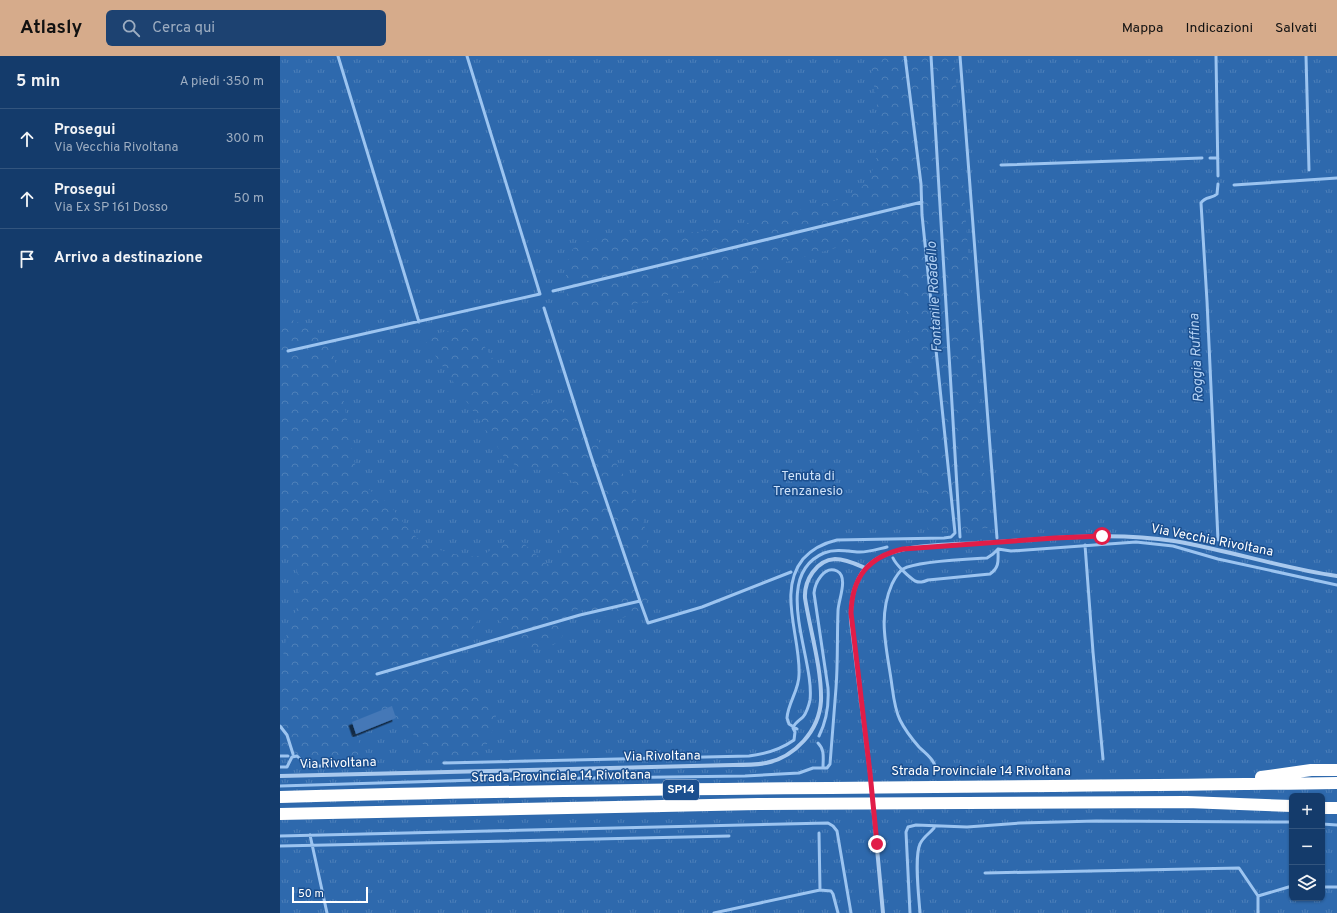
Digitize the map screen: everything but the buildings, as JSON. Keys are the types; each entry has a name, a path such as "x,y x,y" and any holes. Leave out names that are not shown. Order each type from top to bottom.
{"highway":[{"path":"1208,785 1311,770 1337,770"},
{"path":"1208,785 1337,783"},
{"name":"Strada Provinciale 14 Rivoltana","path":"280,797 419,793 757,788 1208,785"},
{"path":"1325,800 1337,800"},
{"path":"1198,802 1289,801"},
{"path":"1198,802 1289,806"},
{"name":"SP14","path":"280,814 758,804 1198,802"},
{"path":"1325,808 1337,808"}],"street":[{"name":"Via Vecchia Rivoltana","path":"883,913 870,773 851,613 852,599 856,585 865,568 874,561 887,553 913,548 1055,538 1134,536 1175,541 1337,576"},
{"name":"Via Rivoltana","path":"280,776 741,765 761,764 776,760 791,753 804,742 819,712 820,685 805,598 805,588 808,580 821,564 834,559 845,560 865,568"}],"green space":[{"name":"Tenuta di Trenzanesio","path":"280,56 1337,56 1337,913 280,913"},
{"path":"869,56 954,56 988,528 928,532 902,269 891,250 884,245 869,242 839,247 624,307 596,310 581,309 571,304 568,296 566,270 569,255 579,245 592,240 630,235 697,232 725,228 834,201 846,197 860,189 868,179 875,164 879,137 878,110"},
{"path":"280,314 316,331 325,338 333,354 338,372 353,457 359,476 366,487 387,502 414,535 426,544 450,553 478,556 490,551 504,542 515,540 522,542 547,564 558,565 561,560 559,515 562,507 572,492 574,485 570,479 557,472 526,469 515,465 505,458 422,336 472,327 497,364 514,383 522,389 555,406 598,441 618,466 633,494 644,524 648,548 649,588 646,604 643,609 632,615 617,618 595,614 581,609 576,610 572,614 562,637 550,646 540,647 529,647 523,645 497,619 491,616 484,616 476,622 466,644 452,650 446,656 446,665 455,678 485,695 491,701 495,711 496,720 484,755 484,764 489,773 445,772 422,743 410,731 388,720 361,730 358,740 361,753 350,759 280,758 280,663 288,627 298,604 299,580 295,565 288,551 280,549"}],"waterway":[{"path":"338,56 419,322"},
{"path":"288,351 540,294 467,56"},
{"path":"797,729 789,724 787,718 789,707 799,681 799,661 791,600 795,572 803,559 818,547 837,540 944,538 951,537 955,533 922,215 921,184 905,56"},
{"name":"Fontanile Roadello","path":"931,56 960,537"},
{"path":"960,56 997,538"},
{"name":"Roggia Ruffina","path":"1216,56 1218,176"},
{"path":"1306,56 1309,170"},
{"path":"1001,165 1202,158"},
{"name":"Roggia Ruffina","path":"1210,158 1218,158"},
{"path":"1234,185 1337,178"},
{"name":"Roggia Ruffina","path":"1218,184 1217,194 1213,197 1204,199 1201,203 1218,540"},
{"path":"553,291 922,202"},
{"path":"544,308 591,456 648,623 702,607 791,572"},
{"path":"998,549 1011,551 1136,542 1173,546 1218,559 1337,585"},
{"path":"1085,545 1103,759"},
{"path":"444,763 749,756 767,753 778,749 794,740 795,732 793,728 804,716 810,700 810,683 802,642 797,599 800,580 808,564 824,553 828,552 865,552 887,547"},
{"path":"893,558 909,577 915,581 922,582 928,580 990,574 997,566 998,549"},
{"path":"935,766 931,758 919,747 906,731 896,710 884,631 885,608 888,596 895,577 903,569 910,566 931,562 987,558 998,549"},
{"path":"280,786 514,779 745,776 799,773 813,768 827,768 830,764 837,678 838,607 843,584 840,574 837,571 832,570 828,570 821,576 816,584 814,593 828,688 828,700 824,725 819,736"},
{"path":"377,674 580,615 640,601"},
{"path":"280,726 287,735 293,754"},
{"path":"818,743 823,751 823,768"},
{"path":"280,756 288,756"},
{"path":"280,767 287,767 292,757 297,756 308,766 333,766"},
{"path":"910,913 906,832 908,827 916,825 967,827 1020,823 1096,821 1289,822"},
{"path":"280,836 828,823 837,831 851,913"},
{"path":"1325,824 1337,825"},
{"path":"920,913 917,878 918,850 923,839 934,828"},
{"path":"819,833 820,890"},
{"path":"310,835 327,913"},
{"path":"280,846 729,836"},
{"path":"985,873 1239,868 1258,896"},
{"path":"1258,913 1258,896 1289,887"},
{"path":"1325,887 1337,887"},
{"path":"714,913 820,890 831,891 838,913"}],"route":[{"path":"877,844 870,773 851,620 852,599 858,581 865,568 887,553 903,549 1102,536"}]}
